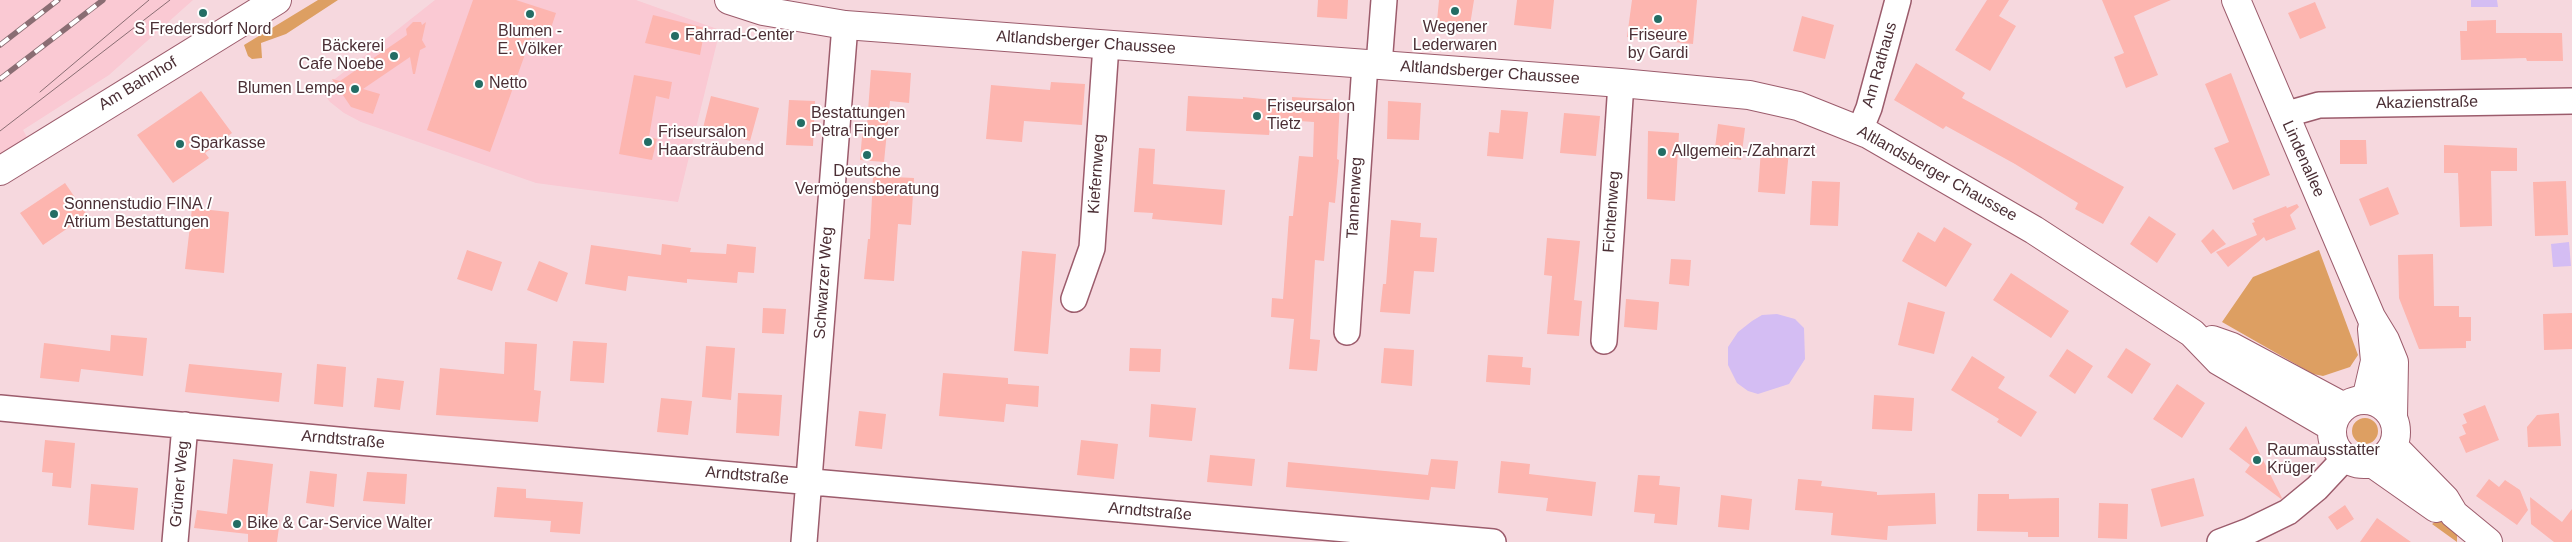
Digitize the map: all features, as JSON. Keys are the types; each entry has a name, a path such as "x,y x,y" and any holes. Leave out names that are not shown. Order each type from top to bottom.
{"main road":[{"name":"Am Bahnhof","path":"0,170 277,0"},
{"name":"Altlandsberger Chaussee","path":"729,0 763,11 845,25 1621,83 1749,95 1798,106 1860,130 1938,172 2034,230 2192,333 2219,361 2347,411 2382,405 2393,417"},
{"name":"Lindenallee","path":"2236,0 2371,318 2385,340 2394,362 2393,417"},
{"name":"Lindenallee","path":"2347,411 2375,361 2371,318"},
{"path":"2347,411 2334,444 2345,458 2354,462 2372,463 2436,509 2454,514"},
{"path":"2372,463 2388,454 2393,446 2396,427 2393,417"},
{"path":"2393,446 2445,499 2454,514 2488,542"}],"street":[{"name":"Tannenweg","path":"1348,332 1372,64 1384,0"},
{"name":"Am Rathaus","path":"1860,130 1869,108 1898,0"},
{"name":"Schwarzer Weg","path":"804,542 845,25"},
{"name":"Kiefernweg","path":"1074,300 1092,248 1106,45"},
{"name":"Fichtenweg","path":"1604,341 1621,83"},
{"name":"Akazienstraße","path":"2284,115 2319,105 2572,101"},
{"name":"Arndtstraße","path":"0,408 1493,542"},
{"name":"Grüner Weg","path":"174,542 185,425"},
{"path":"2220,542 2249,531 2288,512 2318,488 2345,458"}],"shaded area":[{"path":"0,0 193,0 109,75 23,130 29,141 0,159"},
{"path":"318,0 338,0 286,34 261,43 262,58 252,59 248,56 244,45"},
{"path":"435,0 636,0 720,30 678,202 536,183 361,122 344,113 330,102 321,90"},
{"path":"2471,0 2497,0 2498,7 2471,7"},
{"path":"2569,242 2571,266 2553,267 2551,244"},
{"path":"2319,250 2358,355 2350,367 2323,376 2313,374 2222,322 2253,277"},
{"path":"1777,314 1795,319 1804,328 1805,359 1789,384 1758,394 1748,391 1737,383 1728,365 1728,347 1738,332 1752,321 1762,315"},
{"path":"2365,418 2374,422 2378,431 2374,440 2365,444 2356,440 2352,431 2356,422"},
{"path":"2438,520 2457,532 2457,542 2432,524"}],"building":[{"name":"Netto","path":"473,0 516,0 556,13 548,37 533,32 490,152 427,130"},
{"path":"1318,0 1348,0 1347,19 1317,17"},
{"name":"Wegener Lederwaren","path":"1439,0 1474,0 1470,25 1437,21"},
{"path":"1517,0 1554,0 1551,29 1514,25"},
{"path":"1632,0 1697,0 1693,44 1627,37"},
{"path":"1987,0 2009,0 1999,16 2016,26 1990,71 1955,50"},
{"path":"2102,0 2171,0 2134,16 2158,75 2126,88 2114,57 2124,53"},
{"path":"2315,2 2326,28 2300,39 2288,13"},
{"name":"Fahrrad-Center","path":"653,15 705,28 700,55 645,43"},
{"path":"1802,16 1834,25 1825,59 1793,51"},
{"path":"2496,20 2496,33 2562,33 2563,61 2527,61 2526,58 2461,60 2460,31 2467,31 2467,21"},
{"path":"413,22 421,22 422,25 426,22 422,40 426,47 420,50 415,74 413,74 410,57 363,89 380,94 373,114 351,107 332,79 340,81 407,35 406,29"},
{"path":"1916,63 1965,93 1962,98 2124,187 2103,224 2075,209 2078,203 2015,164 1946,126 1943,129 1894,100"},
{"path":"871,70 911,73 909,103 890,101 884,162 860,160 863,125 867,125"},
{"path":"2231,73 2270,175 2233,190 2214,148 2229,142 2205,84"},
{"path":"634,75 672,82 669,99 656,96 649,137 657,139 652,160 619,154"},
{"path":"1051,82 1085,84 1082,125 1024,121 1022,142 986,139 991,85 1050,90"},
{"name":"Sparkasse","path":"201,91 232,133 205,153 209,158 173,183 137,135"},
{"path":"711,96 759,108 750,141 703,128"},
{"path":"1188,96 1243,99 1243,97 1292,102 1292,97 1340,100 1337,159 1339,160 1335,203 1329,202 1324,261 1315,260 1310,339 1320,340 1317,371 1289,369 1294,319 1271,317 1272,298 1283,299 1289,216 1293,216 1299,156 1313,157 1314,122 1271,119 1269,135 1186,131"},
{"name":"Bestattungen Petra Finger","path":"789,100 815,101 813,146 786,145"},
{"path":"1388,101 1421,103 1419,140 1387,139"},
{"path":"1501,110 1528,112 1523,159 1487,156 1489,132 1499,133"},
{"path":"1564,113 1600,116 1596,156 1560,153"},
{"path":"1718,124 1745,128 1741,160 1714,156"},
{"path":"1648,131 1679,133 1675,201 1647,199"},
{"path":"2340,140 2366,140 2367,164 2340,164"},
{"path":"2444,145 2517,148 2517,171 2491,171 2492,226 2460,227 2458,173 2444,173"},
{"path":"1139,148 1155,149 1153,184 1225,190 1222,225 1152,219 1153,213 1134,212"},
{"path":"1761,149 1789,150 1785,194 1758,192"},
{"path":"873,176 914,178 911,225 898,224 894,281 864,279 868,239 870,239"},
{"path":"1812,181 1840,182 1838,226 1810,225"},
{"path":"2566,181 2568,235 2535,236 2533,182"},
{"name":"Sonnenstudio FINA / Atrium Bestattungen","path":"65,183 87,215 43,245 20,213"},
{"path":"2388,187 2399,214 2370,226 2359,199"},
{"path":"2297,204 2299,207 2290,215 2296,229 2266,241 2264,237 2228,267 2216,252 2257,235 2252,223 2255,222 2253,219 2286,206 2287,208"},
{"path":"192,208 229,212 224,273 185,269"},
{"path":"2149,216 2176,234 2157,263 2130,244"},
{"path":"1391,220 1421,223 1420,237 1437,238 1434,272 1414,271 1410,314 1380,312 1383,284 1386,284"},
{"path":"1944,227 1972,244 1946,287 1902,261 1918,232 1935,242"},
{"path":"2213,229 2226,244 2211,254 2201,241"},
{"path":"1547,238 1580,241 1574,300 1582,301 1579,336 1547,334 1552,276 1544,275"},
{"path":"662,244 691,248 690,252 726,254 727,244 756,247 754,273 738,272 737,283 687,279 687,283 628,276 626,291 585,284 591,245 661,255"},
{"path":"467,250 502,262 492,291 457,279"},
{"path":"1022,251 1056,254 1048,354 1014,351"},
{"path":"2433,254 2434,306 2459,306 2459,317 2471,317 2471,341 2466,341 2466,348 2419,349 2399,298 2398,255"},
{"path":"1671,259 1691,260 1689,286 1669,284"},
{"path":"539,261 568,273 557,302 527,290"},
{"path":"2011,273 2069,311 2051,338 1993,300"},
{"path":"1626,299 1659,302 1657,330 1624,327"},
{"path":"1908,302 1945,312 1934,354 1898,345"},
{"path":"763,308 786,309 784,334 762,333"},
{"path":"2572,313 2572,349 2544,350 2543,314"},
{"path":"111,335 147,338 143,376 81,369 79,382 40,378 44,343 110,351"},
{"path":"573,341 607,343 604,383 570,381"},
{"path":"505,342 537,344 534,390 541,391 538,422 436,415 440,368 504,374"},
{"path":"706,346 735,348 731,400 702,397"},
{"path":"1130,348 1161,349 1160,372 1129,371"},
{"path":"1384,348 1414,350 1412,386 1381,383"},
{"path":"2126,348 2151,364 2132,394 2107,377"},
{"path":"2067,349 2093,366 2075,394 2049,376"},
{"path":"1488,355 1523,357 1522,367 1531,368 1530,385 1486,382"},
{"path":"1972,356 2005,377 1998,388 2037,412 2021,437 1997,422 1999,419 1951,390"},
{"path":"189,364 282,373 279,402 185,392"},
{"path":"317,364 346,367 343,407 314,404"},
{"path":"943,373 1008,378 1008,384 1039,386 1038,407 1006,404 1004,422 939,416"},
{"path":"377,378 404,381 400,410 374,407"},
{"path":"2177,384 2205,403 2182,438 2153,419"},
{"path":"738,393 782,395 779,436 736,433"},
{"path":"1874,395 1914,398 1912,431 1872,429"},
{"path":"661,398 692,401 688,435 657,432"},
{"path":"1151,404 1196,408 1192,441 1149,437"},
{"path":"2485,405 2499,440 2466,453 2459,437 2466,434 2462,425 2467,423 2463,414"},
{"path":"859,411 886,414 882,449 855,446"},
{"path":"2559,413 2561,446 2528,447 2527,427 2537,415"},
{"name":"Raumausstatter Krüger","path":"2246,426 2281,499 2245,472 2250,465 2229,449"},
{"path":"45,440 75,443 71,488 52,486 53,473 42,472"},
{"path":"1081,440 1118,444 1114,479 1077,475"},
{"path":"1210,455 1255,459 1252,486 1207,482"},
{"path":"233,459 273,464 267,518 280,520 277,542 248,542 248,534 194,528 197,510 227,514"},
{"path":"1431,459 1458,461 1455,489 1431,487 1429,500 1286,487 1288,462 1428,475"},
{"path":"1501,461 1530,464 1529,474 1596,482 1592,516 1546,511 1548,498 1498,493"},
{"path":"310,471 337,474 334,507 306,503"},
{"path":"367,472 407,474 405,504 363,501"},
{"path":"1638,475 1660,476 1659,485 1680,487 1677,525 1654,523 1655,514 1634,512"},
{"path":"2194,478 2204,516 2161,527 2151,489"},
{"path":"1798,479 1822,481 1821,486 1877,492 1877,495 1935,493 1936,524 1888,526 1887,540 1831,535 1833,513 1795,510"},
{"path":"2489,479 2499,487 2505,480 2520,490 2528,510 2517,525 2476,496"},
{"path":"91,484 138,488 134,530 88,525"},
{"path":"497,487 526,489 526,498 583,502 580,534 550,532 551,521 494,517"},
{"path":"1978,494 2009,494 2009,499 2059,498 2059,537 2028,537 2028,532 1977,531"},
{"path":"1721,495 1752,499 1749,530 1718,527"},
{"path":"2530,497 2562,522 2572,509 2572,542 2554,542 2531,524"},
{"path":"2099,503 2128,504 2127,539 2098,538"},
{"path":"2345,505 2354,519 2337,530 2328,517"},
{"path":"2377,518 2411,542 2360,542"}],"tram line":[{"path":"40,92 149,0"},
{"path":"0,131 170,0"}],"railway":[{"path":"0,45 58,0"},
{"path":"0,79 103,0"}],"place":[{"name":"Wegener Lederwaren","path":"1455,11"},
{"name":"S Fredersdorf Nord","path":"203,13"},
{"name":"Blumen - E. Völker","path":"530,14"},
{"name":"Friseure by Gardi","path":"1658,19"},
{"name":"Fahrrad-Center","path":"675,36"},
{"name":"Bäckerei Cafe Noebe","path":"394,56"},
{"name":"Netto","path":"479,84"},
{"name":"Blumen Lempe","path":"355,89"},
{"name":"Friseursalon Tietz","path":"1257,116"},
{"name":"Bestattungen Petra Finger","path":"801,123"},
{"name":"Friseursalon Haarsträubend","path":"648,142"},
{"name":"Sparkasse","path":"180,144"},
{"name":"Allgemein-/Zahnarzt","path":"1662,152"},
{"name":"Deutsche Vermögensberatung","path":"867,155"},
{"name":"Sonnenstudio FINA / Atrium Bestattungen","path":"54,214"},
{"name":"Raumausstatter Krüger","path":"2257,460"},
{"name":"Bike & Car-Service Walter","path":"237,524"}]}
